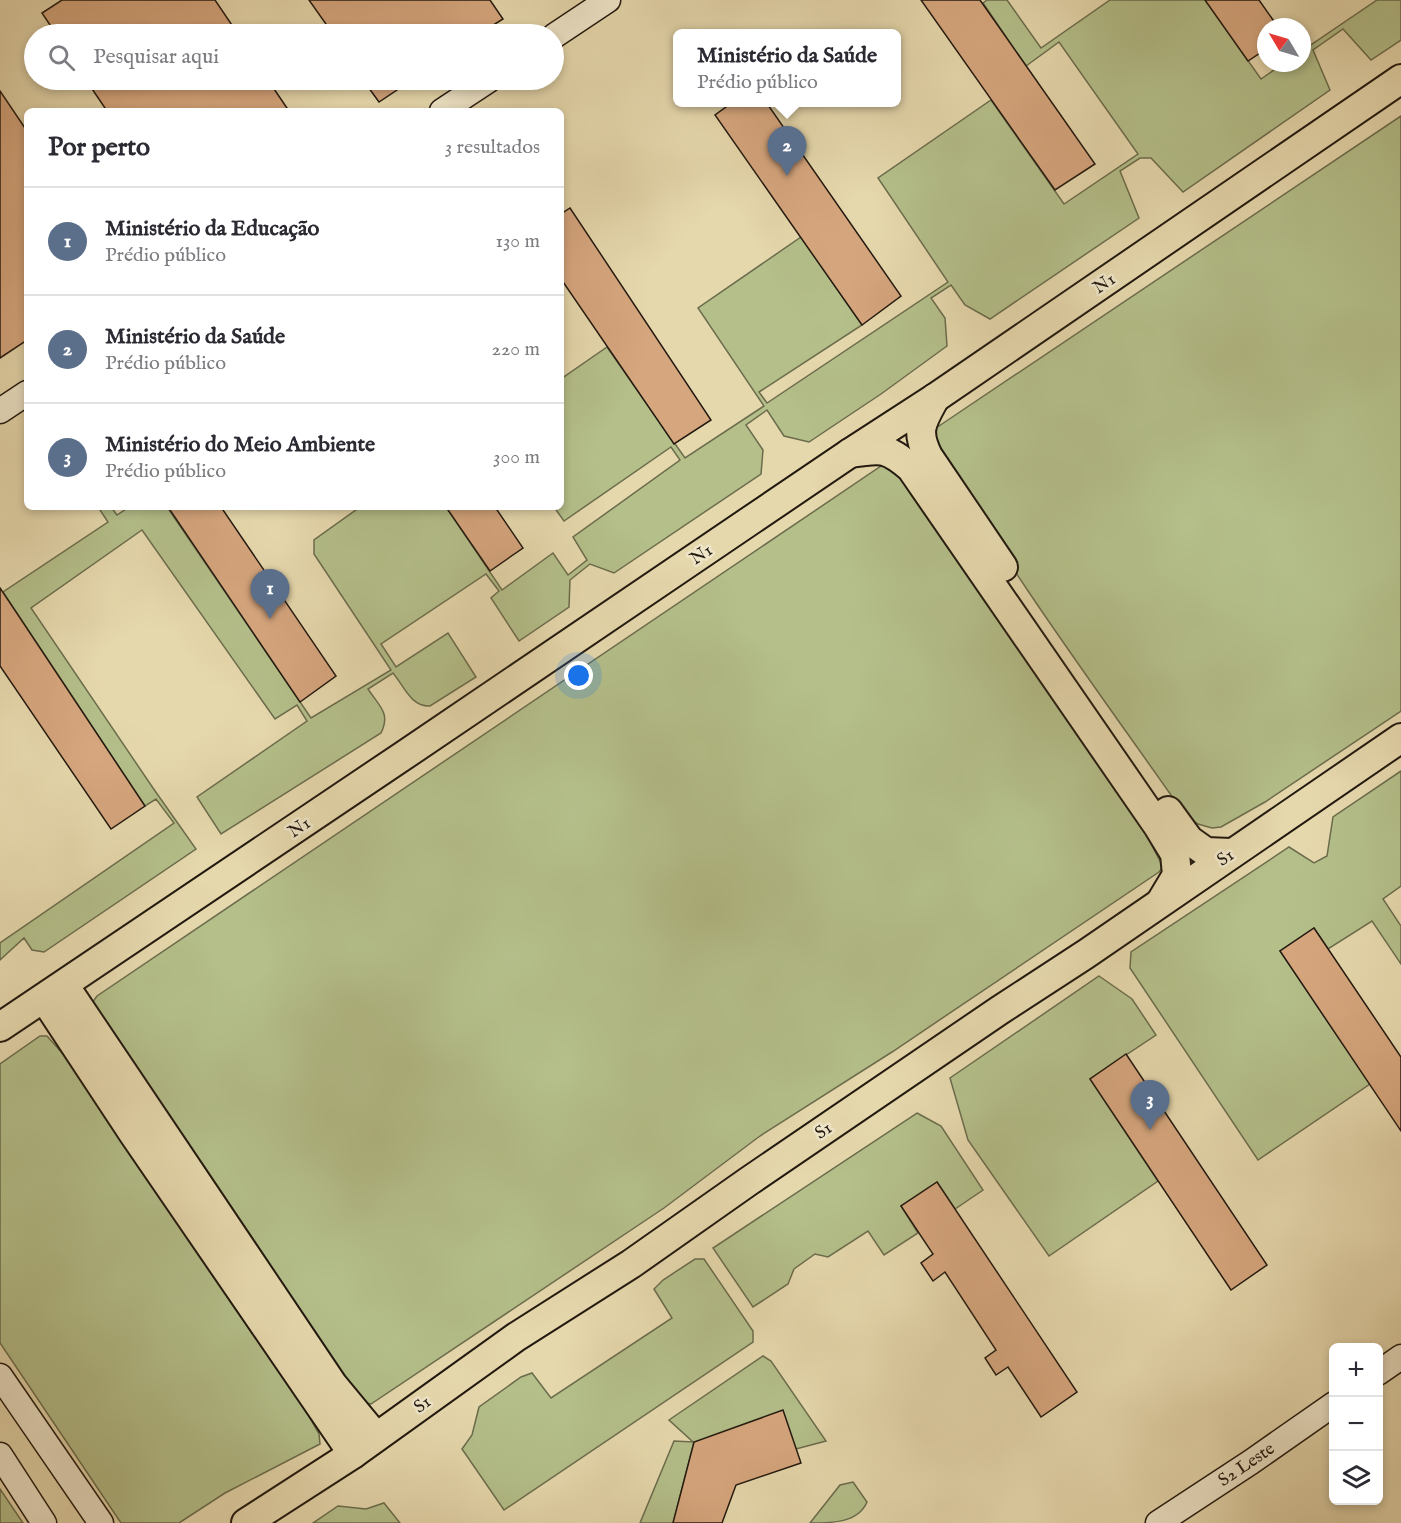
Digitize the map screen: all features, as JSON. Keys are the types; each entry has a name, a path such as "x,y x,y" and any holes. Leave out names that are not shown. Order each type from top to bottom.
{"highway":[{"name":"N1","path":"0,1027 850,453 935,399 1401,79"},
{"path":"935,399 923,422 920,440 928,456 1172,817 1190,840 1206,852 1231,853"},
{"path":"850,453 876,449 894,453 911,468 1175,854 1177,875 1162,900"},
{"name":"S1","path":"246,1523 353,1454 516,1337 631,1264 749,1181 1401,738"},
{"path":"54,992 333,1385 376,1437"},
{"path":"54,992 126,1123 353,1454"}],"main road":[{"path":"564,29 608,0"},
{"path":"447,108 474,90"},
{"path":"0,411 24,395"},
{"path":"1383,1370 1401,1357"},
{"path":"0,1376 101,1523"},
{"name":"S2 Leste","path":"1158,1523 1329,1407"},
{"path":"0,1455 44,1523"}],"green space":[{"path":"987,0 1007,0 1041,48 1110,0 1205,0 1261,79 1271,72 1311,72 1311,45 1377,0 1401,0 1401,40 1371,60 1343,29 1313,50 1330,90 1183,192 1151,158 1140,158 1120,171 1139,218 990,319 965,305 951,285 931,298 945,318 947,346 809,442 784,436 767,410 746,425 763,450 761,474 614,573 590,564 570,580 569,607 519,641 491,598 499,591 486,574 381,644 396,667 448,633 476,677 430,706 413,699 393,673 368,689 380,705 384,715 384,726 381,733 221,834 197,797 307,721 297,705 275,719 142,530 31,608 196,849 44,952 32,950 24,938 0,960 0,943 174,823 156,799 145,806 3,592 108,522 100,510 113,510 117,515 124,510 169,510 311,718 391,670 314,554 314,540 356,510 448,510 502,590 553,553 568,575 587,560 573,537 680,460 671,447 564,521 556,510 564,510 564,377 607,347 685,458 764,406 698,308 801,237 862,325 759,392 767,403 948,282 878,178 991,100 1064,204 1138,154 1059,42 1026,66 983,3"},
{"path":"1401,116 1401,711 1265,802 1221,827 1212,828 1198,824 1185,815 1087,677 992,537 934,440 933,430"},
{"path":"887,462 938,516 1146,834 1163,867 1159,872 892,1052 760,1136 664,1208 371,1404 362,1402 92,1003 97,996"},
{"path":"1401,771 1401,886 1383,899 1401,926 1401,964 1372,921 1328,949 1314,928 1280,951 1370,1084 1258,1160 1130,968 1131,952 1289,847 1314,863 1327,856 1333,817"},
{"path":"1099,976 1132,999 1156,1035 1090,1079 1158,1181 1049,1256 968,1140 950,1078"},
{"path":"40,1036 47,1036 87,1081 286,1376 319,1434 320,1444 225,1493 179,1523 121,1523 0,1343 0,1064"},
{"path":"917,1113 941,1126 983,1190 955,1209 937,1182 901,1206 918,1233 884,1255 868,1231 828,1257 815,1254 794,1269 788,1284 753,1307 713,1248"},
{"path":"695,1259 704,1259 753,1331 753,1342 504,1510 462,1449 472,1435 479,1407 521,1377 532,1373 551,1398 672,1318 654,1289 663,1280"},
{"path":"763,1356 771,1361 826,1441 796,1449 694,1442 673,1523 640,1523 674,1441 693,1442 669,1420"},
{"path":"853,1482 867,1502 863,1509 851,1518 827,1523 810,1523 840,1485"},
{"path":"0,1489 23,1523 0,1523"},
{"path":"384,1503 400,1523 313,1523 338,1506 366,1509"}],"building":[{"path":"62,0 215,0 231,24 49,24 42,13"},
{"path":"309,0 490,0 503,19 495,24 326,24"},
{"path":"921,0 980,0 1095,164 1055,190"},
{"path":"1205,0 1259,0 1272,18 1257,18 1257,55 1248,61"},
{"path":"93,90 275,90 287,108 105,108"},
{"path":"370,90 397,90 379,102"},
{"path":"0,91 24,127 24,342 0,358"},
{"path":"726,107 769,107 901,296 862,325 715,115"},
{"path":"570,208 711,420 674,444 564,283 564,212"},
{"path":"170,510 223,510 336,676 300,702"},
{"path":"448,510 497,510 523,548 490,571"},
{"path":"0,588 145,806 111,829 0,666"},
{"path":"1314,928 1401,1057 1401,1131 1280,951"},
{"path":"1126,1054 1267,1265 1231,1290 1090,1079"},
{"path":"937,1182 1077,1392 1041,1417 1008,1367 996,1375 985,1358 996,1350 945,1272 933,1281 921,1263 933,1254 901,1206"},
{"path":"783,1410 801,1463 736,1485 722,1523 673,1523 694,1442"}],"place":[{"name":"Ministério da Saúde","path":"787,176"},
{"name":"Ministério da Educação","path":"270,619"},
{"name":"Ministério do Meio Ambiente","path":"1150,1130"}]}
